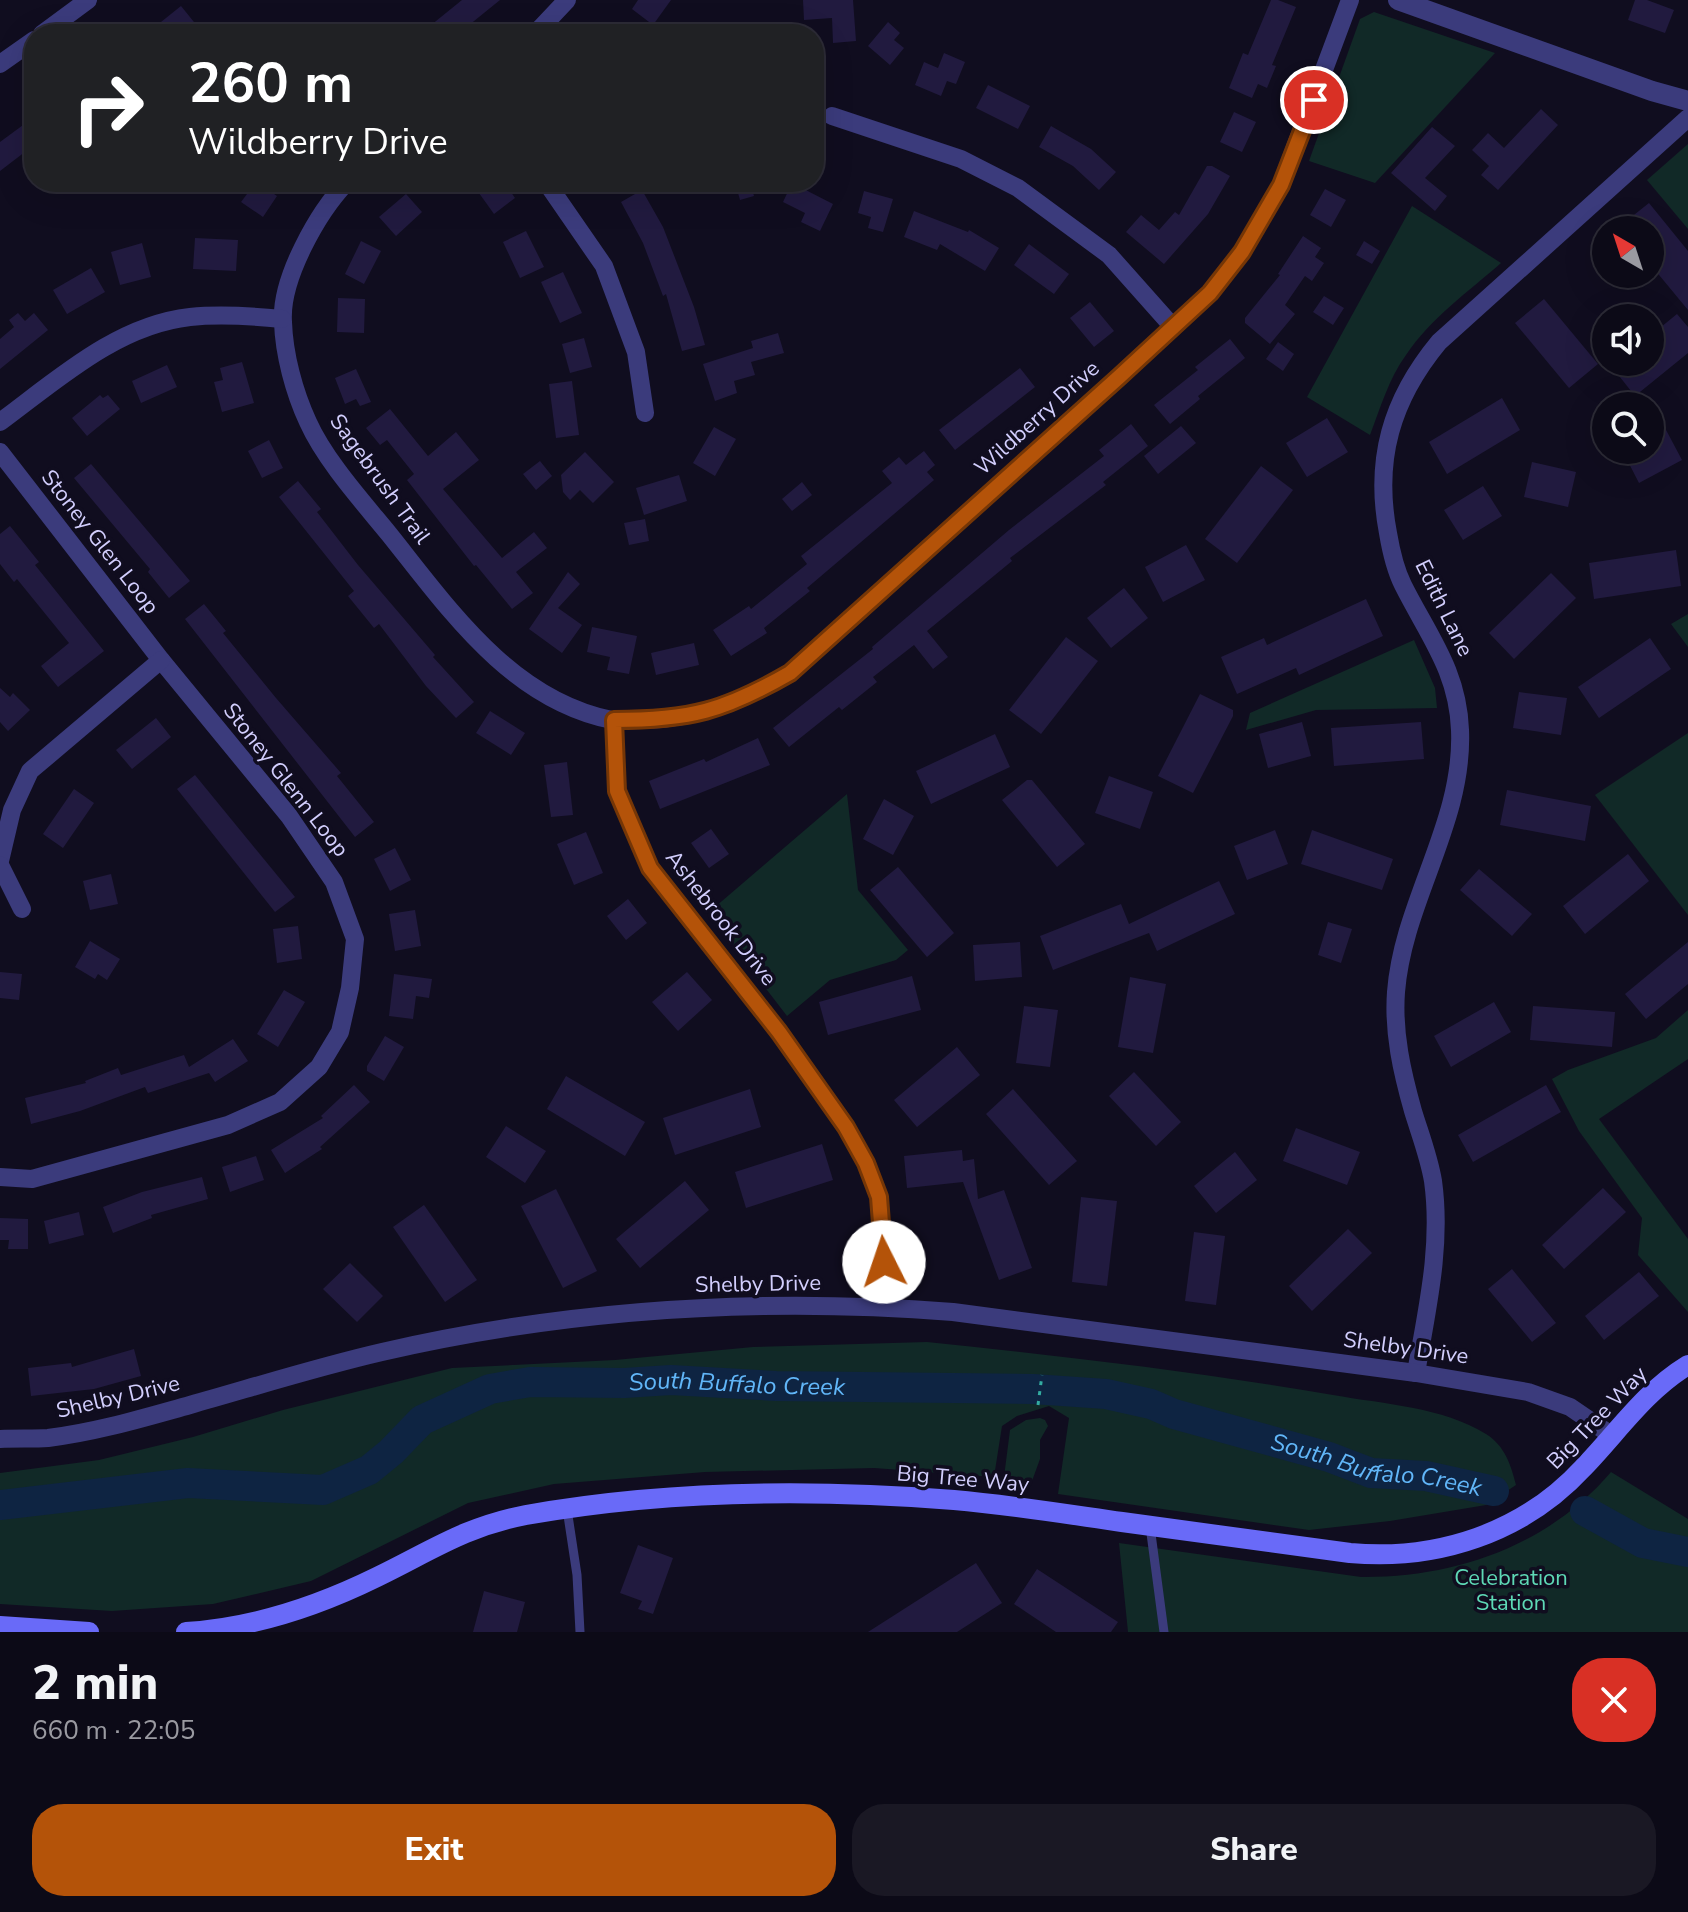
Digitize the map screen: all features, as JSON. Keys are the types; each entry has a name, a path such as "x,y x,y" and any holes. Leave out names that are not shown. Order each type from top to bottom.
{"main road":[{"name":"Big Tree Way","path":"186,1632 236,1629 337,1595 455,1535 487,1524 567,1509 690,1497 804,1493 956,1500 1374,1555 1393,1556 1441,1549 1489,1533 1561,1491 1652,1392 1688,1365"},
{"path":"0,1626 89,1632"}],"street":[{"path":"56,24 88,0"},
{"path":"544,24 567,0"},
{"name":"Wildberry Drive","path":"614,720 662,720 707,712 748,697 790,673 1210,293 1242,252 1281,185 1350,0"},
{"path":"1398,0 1688,101"},
{"path":"0,64 24,47"},
{"path":"832,116 961,159 1018,188 1109,255 1173,327"},
{"name":"Edith Lane","path":"1416,1373 1434,1270 1437,1213 1429,1159 1401,1064 1397,1042 1396,990 1404,945 1456,793 1460,730 1458,707 1447,665 1402,582 1392,554 1383,506 1389,430 1411,380 1439,342 1688,118"},
{"name":"Sagebrush Trail","path":"337,192 303,245 282,319 288,361 308,422 372,514 468,632 506,667 536,689 574,709 614,720"},
{"path":"553,192 604,266 636,352 645,413"},
{"path":"0,422 91,355 139,330 189,317 282,319"},
{"name":"Stoney Glen Loop","path":"0,452 161,660"},
{"path":"22,909 0,863 12,810 30,771 161,660"},
{"name":"Stoney Glenn Loop","path":"0,1177 32,1179 228,1125 280,1102 319,1067 340,1032 350,988 355,939 334,882 289,816 161,660"},
{"name":"Ashebrook Drive","path":"614,720 617,791 650,868 779,1032 846,1127 866,1163 879,1197 881,1218 884,1262 879,1306"},
{"name":"Shelby Drive","path":"0,1439 47,1438 124,1424 381,1352 454,1337 582,1317 776,1306 879,1306 953,1312 1416,1373 1528,1392 1570,1407 1611,1435"}],"lane":[{"path":"567,1509 577,1575 580,1632"},
{"path":"1150,1526 1164,1632"}],"path":[{"path":"1038,1405 1042,1375"}],"green space":[{"path":"1374,12 1495,53 1375,183 1309,161 1360,19"},
{"path":"1688,144 1688,229 1647,180"},
{"path":"1412,206 1501,263 1450,306 1416,342 1400,364 1385,394 1370,435 1307,397"},
{"path":"1688,614 1688,647 1671,624"},
{"path":"1414,640 1435,688 1437,708 1316,710 1246,730 1250,713"},
{"path":"1688,733 1688,915 1595,795"},
{"path":"847,794 858,890 908,950 896,960 830,980 787,1016 708,913"},
{"path":"1688,1010 1688,1059 1599,1119 1688,1239 1688,1312 1638,1255 1642,1218 1579,1131 1552,1079 1568,1070 1656,1038"},
{"path":"927,1342 1182,1372 1432,1412 1469,1425 1493,1439 1506,1456 1516,1485 1486,1505 1390,1521 1309,1530 1058,1494 1069,1418 1049,1406 1017,1416 1002,1426 994,1477 874,1468 705,1472 554,1484 468,1503 311,1581 213,1604 112,1611 0,1604 0,1473 99,1460 452,1368 615,1360 753,1347"},
{"path":"1040,1418 1048,1426 1040,1440 1040,1459 1032,1481 1004,1477 1010,1430 1026,1420"},
{"name":"Celebration Station","path":"1611,1472 1688,1519 1688,1632 1128,1632 1119,1543 1361,1577 1431,1571 1466,1563 1530,1538 1586,1498"}],"building":[{"path":"462,0 500,0 470,24 432,24"},
{"path":"638,0 671,0 654,24 632,9"},
{"path":"803,0 853,0 856,41 833,43 832,18 804,20"},
{"path":"1271,0 1296,7 1272,65 1276,66 1267,88 1258,84 1252,98 1229,88 1243,53 1248,55"},
{"path":"1635,0 1647,0 1674,10 1665,33 1628,20"},
{"path":"181,6 196,24 158,24"},
{"path":"888,22 900,33 894,40 904,48 890,65 868,46"},
{"path":"944,53 965,62 956,84 947,81 941,96 915,85 924,62 938,68"},
{"path":"988,85 1030,106 1018,129 976,108"},
{"path":"1541,109 1558,125 1498,190 1481,175 1489,166 1472,150 1488,133 1504,148"},
{"path":"1234,112 1256,122 1242,152 1220,142"},
{"path":"24,124 24,153 0,171 0,142"},
{"path":"1051,126 1091,149 1116,172 1099,190 1073,166 1039,147"},
{"path":"1432,127 1455,146 1425,178 1447,196 1435,211 1391,173"},
{"path":"1207,166 1230,176 1208,214 1164,264 1126,232 1141,215 1159,230 1175,212 1179,215"},
{"path":"1325,189 1346,200 1331,227 1310,215"},
{"path":"864,191 893,199 883,232 868,228 871,217 858,213"},
{"path":"244,192 271,192 277,196 263,217 241,202 247,194"},
{"path":"478,192 511,192 515,198 494,214"},
{"path":"643,192 663,227 705,345 682,351 666,294 663,296 643,243 621,202"},
{"path":"738,192 753,192 754,196 740,200"},
{"path":"788,192 810,192 833,204 820,231 801,222 805,213 783,202"},
{"path":"406,194 422,212 396,236 379,217"},
{"path":"1649,203 1660,216 1633,216"},
{"path":"914,211 969,230 999,248 985,271 940,244 937,250 904,237"},
{"path":"1664,221 1688,251 1688,310 1664,281"},
{"path":"526,231 544,267 520,278 503,242"},
{"path":"1303,236 1321,248 1315,257 1324,263 1312,281 1305,276 1285,305 1295,314 1270,344 1245,323 1245,318 1280,275"},
{"path":"195,238 238,240 236,271 193,269"},
{"path":"361,241 381,251 364,284 345,274"},
{"path":"1364,241 1380,251 1372,264 1356,255"},
{"path":"142,243 151,277 120,285 111,252"},
{"path":"1029,244 1069,274 1054,294 1014,265"},
{"path":"91,268 105,292 67,314 53,290"},
{"path":"563,272 582,313 560,323 541,282"},
{"path":"1324,296 1344,308 1333,325 1313,312"},
{"path":"338,298 365,299 364,333 337,332"},
{"path":"1544,299 1592,357 1592,369 1569,388 1515,323"},
{"path":"1090,302 1114,331 1094,347 1070,318"},
{"path":"18,313 25,321 34,313 48,330 0,369 0,339 14,327 9,320"},
{"path":"1677,314 1688,327 1688,353 1664,372 1664,325"},
{"path":"778,333 784,353 751,362 755,375 734,381 737,393 715,401 703,364 753,348 751,341"},
{"path":"584,338 592,367 570,373 562,344"},
{"path":"1230,339 1245,358 1198,396 1200,399 1170,424 1154,405 1198,370 1195,367"},
{"path":"1278,342 1294,354 1283,371 1266,359"},
{"path":"242,362 254,403 222,412 214,382 223,380 220,368"},
{"path":"167,365 177,387 141,403 132,381"},
{"path":"1020,368 1035,387 955,450 939,430"},
{"path":"356,369 371,402 360,406 356,399 345,404 335,378"},
{"path":"1619,376 1660,376 1640,392 1632,392"},
{"path":"572,381 579,435 556,438 549,384"},
{"path":"100,395 103,398 108,395 120,409 87,436 72,418"},
{"path":"1502,398 1520,430 1447,474 1429,442"},
{"path":"390,409 428,456 456,432 479,460 443,489 502,558 534,532 547,548 516,572 533,593 512,609 407,480 414,474 387,440 380,445 366,428"},
{"path":"1327,418 1348,452 1307,477 1286,443"},
{"path":"1131,424 1148,446 1103,482 1106,485 1010,558 1012,561 927,631 948,657 933,669 914,645 873,677 877,682 842,710 839,707 789,747 773,728 873,649 1009,530 1104,456 1099,450"},
{"path":"1181,426 1196,443 1158,474 1144,456"},
{"path":"714,427 736,439 715,476 693,463"},
{"path":"1664,428 1682,460 1639,483 1629,464 1664,464"},
{"path":"269,440 283,468 262,478 248,451"},
{"path":"924,451 935,465 927,472 934,480 807,588 810,591 764,628 767,633 731,656 713,630 749,606 751,609 807,564 801,556 892,483 882,471 899,457 906,465"},
{"path":"585,452 614,482 593,503 580,490 570,500 563,492 561,475"},
{"path":"540,461 552,476 536,490 523,474"},
{"path":"1532,462 1576,472 1568,507 1524,497"},
{"path":"91,464 190,581 169,598 148,572 150,569 74,478"},
{"path":"1261,466 1293,490 1237,563 1205,539"},
{"path":"679,475 687,501 644,515 636,488"},
{"path":"298,481 321,509 317,512 358,565 474,702 456,718 426,686 379,624 374,628 348,596 354,591 279,497"},
{"path":"802,482 812,495 792,511 782,499"},
{"path":"1483,486 1502,516 1463,540 1444,510"},
{"path":"645,519 649,541 629,545 624,523"},
{"path":"10,526 39,562 35,565 104,651 58,687 41,666 69,643 17,579 14,582 0,564 0,534"},
{"path":"1186,545 1205,580 1163,602 1145,567"},
{"path":"1676,550 1681,586 1594,599 1589,563"},
{"path":"568,572 580,584 558,608 582,625 562,653 529,629"},
{"path":"1551,573 1576,598 1514,659 1489,633"},
{"path":"1124,588 1148,618 1111,648 1087,618"},
{"path":"1366,599 1383,636 1299,675 1296,668 1237,694 1221,657 1264,638 1267,645"},
{"path":"204,604 226,631 223,633 341,773 337,776 374,822 355,837 185,619"},
{"path":"592,627 637,636 629,674 607,670 610,657 587,652"},
{"path":"1066,637 1098,661 1041,734 1009,710"},
{"path":"1650,638 1671,669 1599,718 1578,687"},
{"path":"694,643 699,665 656,675 651,653"},
{"path":"0,688 10,697 13,693 30,710 8,731 0,722"},
{"path":"1519,692 1567,698 1561,735 1513,728"},
{"path":"1200,694 1233,710 1233,716 1193,793 1158,776"},
{"path":"490,711 525,733 511,755 476,733"},
{"path":"156,718 171,737 132,769 116,750"},
{"path":"1302,722 1311,756 1268,768 1259,734"},
{"path":"1421,722 1424,759 1334,766 1331,728"},
{"path":"995,734 1010,767 931,804 916,771"},
{"path":"758,738 770,765 660,809 649,781 704,759 706,762"},
{"path":"567,762 573,815 551,817 544,765"},
{"path":"195,775 295,897 275,912 177,789"},
{"path":"1109,776 1153,792 1140,829 1095,813"},
{"path":"1027,780 1032,780 1085,844 1057,867 1002,800"},
{"path":"74,789 94,803 63,848 43,834"},
{"path":"1507,790 1591,806 1585,841 1500,825"},
{"path":"884,799 914,816 893,855 863,839"},
{"path":"711,829 729,854 709,868 691,843"},
{"path":"1275,830 1288,864 1247,880 1234,846"},
{"path":"1312,830 1393,859 1382,890 1301,864"},
{"path":"586,832 603,873 574,885 557,844"},
{"path":"395,848 411,880 390,891 374,859"},
{"path":"1628,854 1649,881 1585,934 1563,906"},
{"path":"898,867 954,933 927,957 870,890"},
{"path":"1479,869 1532,914 1512,936 1460,890"},
{"path":"111,874 118,904 90,910 83,881"},
{"path":"1219,881 1235,914 1157,951 1149,933 1053,970 1040,936 1121,904 1129,924"},
{"path":"628,899 647,923 626,940 607,916"},
{"path":"415,910 421,946 395,951 389,914"},
{"path":"1328,922 1352,929 1341,963 1318,955"},
{"path":"298,926 302,959 277,963 273,929"},
{"path":"90,941 120,959 107,980 98,974 95,979 75,967"},
{"path":"1020,942 1022,977 975,981 973,945"},
{"path":"1688,942 1688,984 1646,1019 1625,994"},
{"path":"0,972 22,974 19,1000 0,998"},
{"path":"687,972 712,1000 678,1031 652,1002"},
{"path":"394,974 432,979 429,998 416,996 413,1019 389,1016"},
{"path":"912,976 921,1010 828,1035 819,1002"},
{"path":"1130,977 1166,984 1153,1053 1118,1047"},
{"path":"284,990 305,1002 278,1047 257,1034"},
{"path":"1494,1002 1511,1032 1451,1067 1434,1036"},
{"path":"1024,1006 1058,1010 1050,1067 1016,1063"},
{"path":"1533,1006 1615,1012 1612,1047 1530,1040"},
{"path":"385,1036 404,1047 384,1081 367,1071 367,1066"},
{"path":"233,1039 248,1061 215,1082 209,1073 148,1093 145,1087 80,1111 31,1124 25,1098 86,1083 118,1068 121,1075 184,1055 189,1067"},
{"path":"957,1047 980,1075 917,1127 894,1100"},
{"path":"1134,1072 1181,1122 1156,1146 1109,1096"},
{"path":"566,1076 645,1122 625,1156 547,1109"},
{"path":"354,1085 370,1102 320,1147 322,1149 285,1173 271,1150 323,1118 321,1116"},
{"path":"1546,1085 1561,1112 1473,1162 1458,1135"},
{"path":"750,1089 761,1127 675,1155 663,1118"},
{"path":"1013,1089 1077,1161 1049,1185 986,1114"},
{"path":"506,1126 546,1151 525,1183 486,1157"},
{"path":"1296,1128 1360,1152 1347,1185 1283,1161"},
{"path":"822,1144 833,1180 746,1208 735,1172"},
{"path":"962,1150 963,1161 974,1159 978,1199 1004,1190 1032,1268 999,1280 963,1182 907,1188 904,1156"},
{"path":"1235,1152 1257,1180 1216,1213 1194,1186"},
{"path":"256,1156 264,1180 230,1192 222,1167"},
{"path":"202,1177 208,1199 151,1215 152,1218 113,1233 103,1207 142,1192"},
{"path":"685,1181 709,1210 640,1268 616,1239"},
{"path":"1603,1188 1626,1212 1564,1269 1542,1245"},
{"path":"556,1189 597,1271 563,1288 521,1206"},
{"path":"1081,1197 1117,1201 1107,1286 1072,1282"},
{"path":"424,1205 477,1280 445,1302 393,1227"},
{"path":"79,1212 84,1235 49,1244 44,1221"},
{"path":"0,1218 28,1219 28,1249 8,1249 9,1240 0,1240"},
{"path":"1348,1229 1372,1253 1312,1311 1289,1286"},
{"path":"1194,1232 1225,1236 1216,1305 1185,1301"},
{"path":"350,1263 383,1296 357,1322 323,1289"},
{"path":"1512,1269 1556,1323 1532,1342 1488,1289"},
{"path":"1639,1272 1659,1296 1604,1340 1585,1316"},
{"path":"134,1349 141,1376 94,1389 31,1396 28,1368 71,1363 72,1367"},
{"path":"638,1545 673,1558 653,1614 638,1609 642,1601 620,1593"},
{"path":"976,1563 1002,1603 957,1632 868,1632"},
{"path":"1037,1569 1118,1622 1111,1632 1056,1632 1014,1604"},
{"path":"484,1591 525,1602 517,1632 473,1632"}],"waterway":[{"name":"South Buffalo Creek","path":"0,1505 188,1483 323,1490 369,1470 422,1420 490,1389 530,1382 671,1380 776,1386 1033,1389 1106,1394 1151,1404 1174,1414 1329,1457 1371,1473 1426,1476 1494,1491"},
{"name":"South Buffalo Creek","path":"1585,1511 1643,1543 1688,1552"}],"route":[{"path":"884,1262 879,1197 866,1163 846,1127 779,1032 650,868 617,791 614,720 662,720 707,712 748,697 790,673 1210,293 1242,252 1281,185 1314,100"}]}
